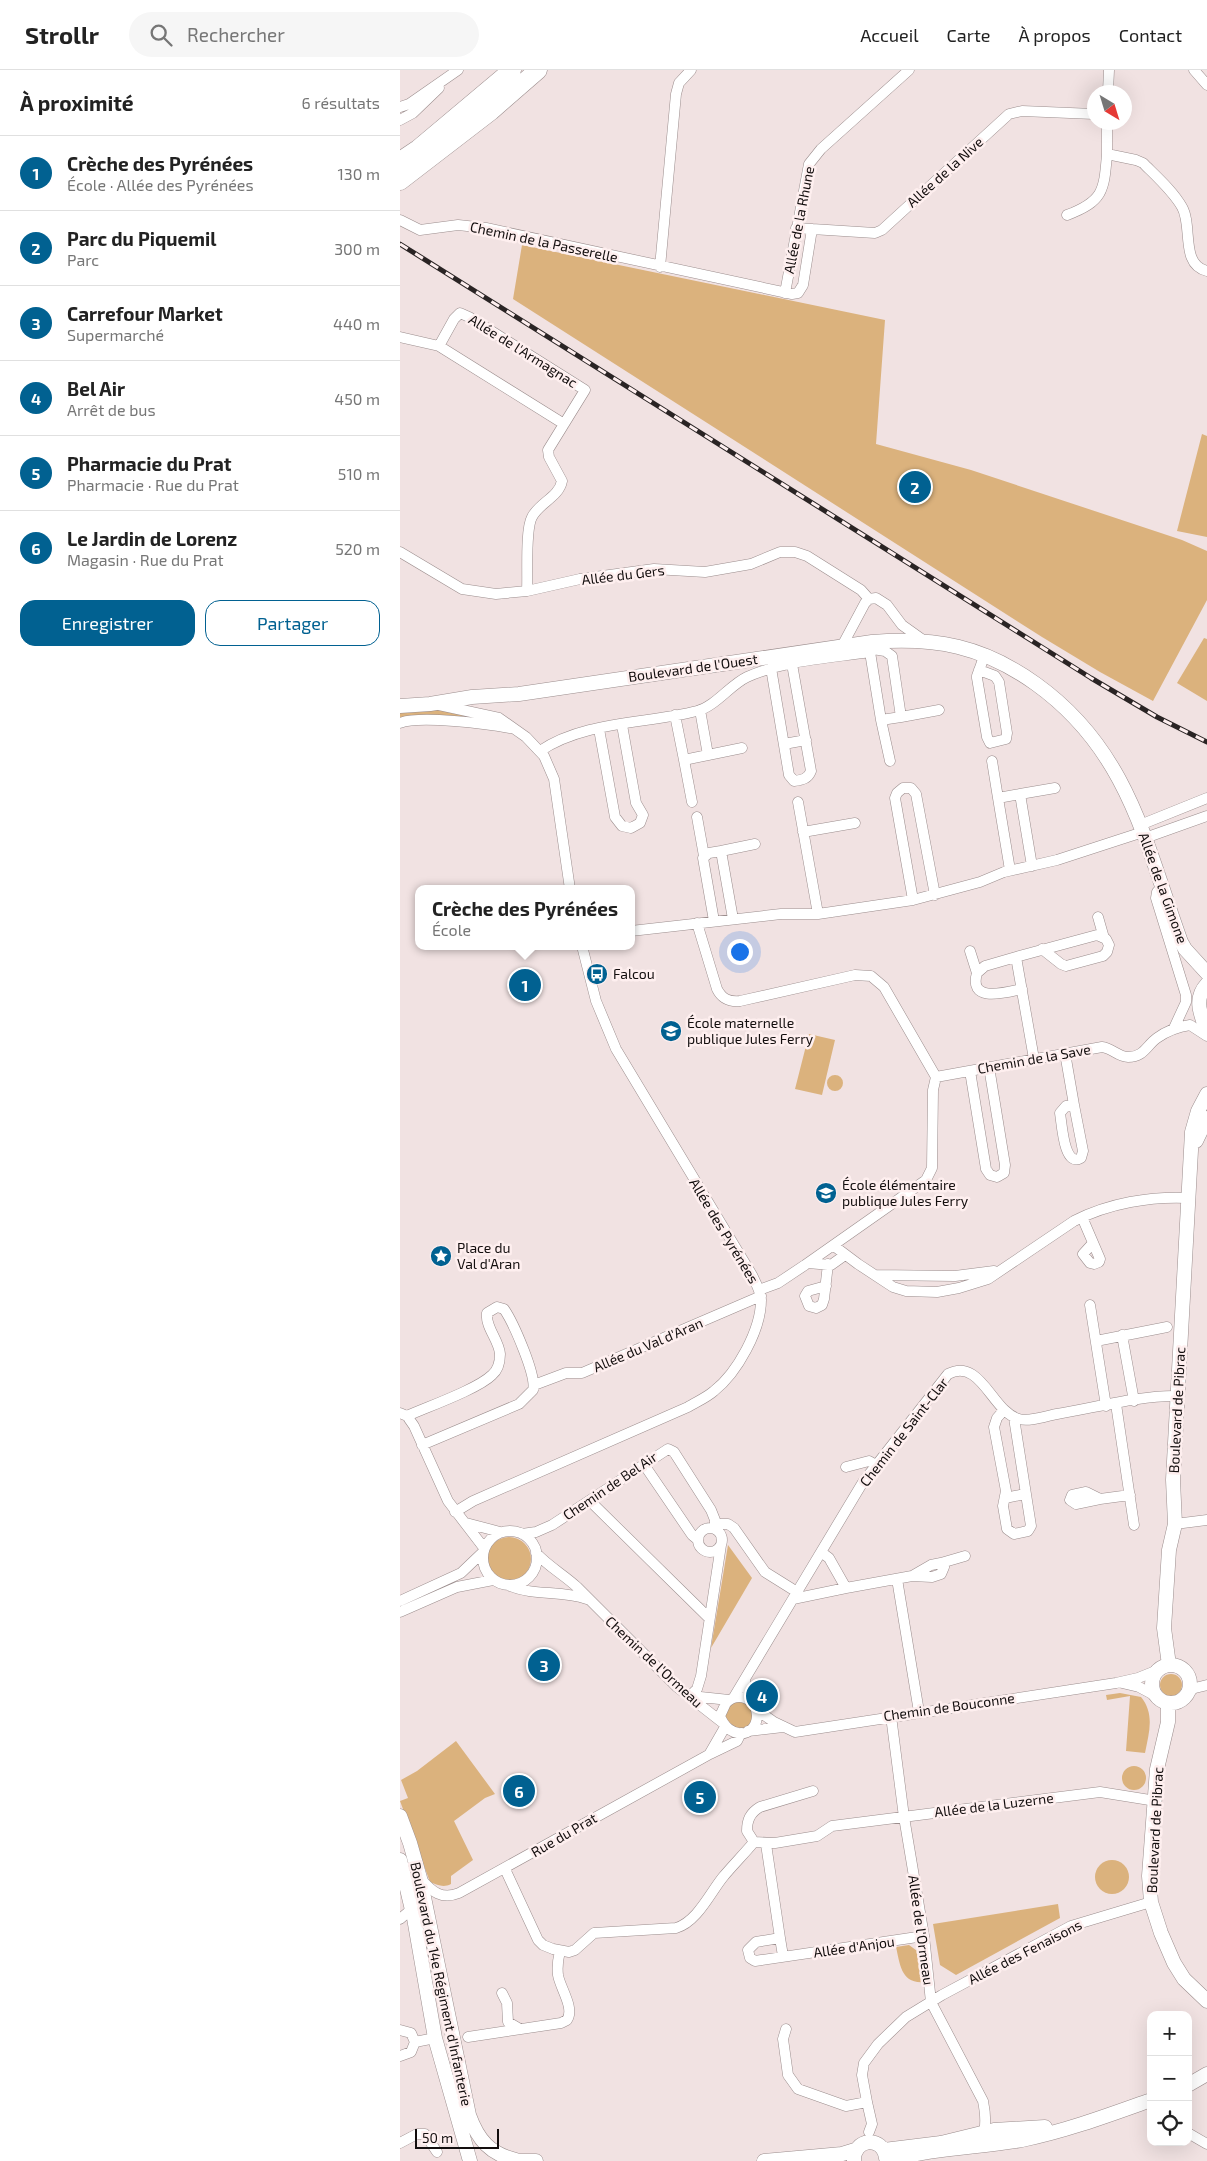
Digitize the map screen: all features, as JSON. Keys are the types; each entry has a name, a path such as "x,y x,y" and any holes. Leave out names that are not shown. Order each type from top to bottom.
{"highway":[{"path":"400,161 456,118 512,70"},
{"path":"400,191 538,70"},
{"path":"400,181 491,111"},
{"path":"400,153 456,118"}],"street":[{"path":"400,120 419,108 443,82 458,70"},
{"path":"660,267 676,94 679,83 690,70"},
{"name":"Allée de la Rhune","path":"785,293 807,169 812,159 908,70"},
{"path":"1108,85 1109,70"},
{"path":"1194,70 1207,85"},
{"path":"400,107 410,104 443,82"},
{"name":"Allée de la Nive","path":"796,228 875,233 882,230 1005,117 1013,112 1022,110 1087,114"},
{"path":"1067,215 1086,206 1100,195 1104,183 1107,154 1106,130"},
{"path":"1107,154 1143,163 1180,203 1185,214 1192,259 1197,268 1207,271"},
{"name":"Chemin de la Passerelle","path":"400,220 420,230 458,225 477,226 785,293"},
{"path":"785,293 796,294 802,289 812,230"},
{"name":"Allée de l'Armagnac","path":"439,346 454,319 460,313 585,390 548,452 562,481 557,491 531,518 527,591"},
{"path":"400,337 439,346 564,424"},
{"name":"Allée du Gers","path":"400,552 462,589 490,594 527,591 580,579 654,569 700,572 744,566 776,553 790,552 807,556 861,590 869,599 876,598 881,600 902,625 924,641"},
{"path":"842,646 850,628 869,599"},
{"name":"Boulevard de l'Ouest","path":"400,706 780,663 842,646 872,648 924,641 955,646 985,654 1017,671 1062,703 1089,732 1119,779 1143,832"},
{"path":"872,648 890,761"},
{"path":"540,751 560,738 700,710 739,680 780,663 872,648 885,650 892,656 901,717"},
{"path":"979,670 995,676 999,682 1007,733 1006,739 1001,742 990,743 987,740 977,678 979,670 985,654"},
{"name":"Boulevard de l'Ouest","path":"780,663 806,740 811,771 809,776 804,779 794,781 791,778 784,744 780,663"},
{"path":"430,704 499,718 526,737 540,751 554,779 569,885"},
{"path":"700,710 708,755"},
{"path":"882,720 939,710"},
{"path":"675,715 692,802"},
{"path":"400,723 422,720 470,722 513,729"},
{"path":"599,729 615,817 622,826 631,828 640,823 643,815 635,799 622,725"},
{"path":"784,744 806,740"},
{"path":"684,760 742,748"},
{"path":"992,761 1010,870"},
{"path":"913,900 895,798 897,793 906,787 911,788 916,794 935,895"},
{"path":"998,798 1055,788"},
{"path":"1020,794 1032,866"},
{"path":"1143,832 1207,798"},
{"path":"798,802 818,914"},
{"path":"635,931 781,914 818,914 913,900 980,882 1010,870 1032,866 1143,832 1207,816"},
{"path":"697,817 714,921"},
{"path":"803,832 856,823"},
{"name":"Allée de la Gimone","path":"1143,832 1181,942 1185,949 1206,970"},
{"path":"704,856 709,853 755,844"},
{"path":"721,851 733,919"},
{"path":"1163,886 1157,892 1156,898 1186,994 1186,1002 1174,1028"},
{"path":"1042,949 1061,964 1069,966 1105,955 1109,945 1104,938 1098,917"},
{"path":"697,923 717,989 722,996 730,1001 740,1001 854,974 874,978 886,990 936,1076"},
{"path":"977,973 985,966 1042,949 1097,935 1104,938"},
{"name":"Allée des Pyrénées","path":"455,1512 473,1501 688,1407 714,1391 727,1379 748,1346 757,1324 760,1293 752,1275 616,1049 594,995 583,950"},
{"path":"970,951 977,973 976,985 985,994 999,994 1022,989"},
{"path":"1016,957 1034,1059"},
{"path":"1207,984 1200,992 1198,999 1207,1032"},
{"name":"Chemin de la Save","path":"936,1076 1105,1047 1123,1056 1133,1056 1144,1052 1153,1041 1174,1028 1190,1025 1207,1036"},
{"path":"1065,1053 1083,1151 1081,1158 1075,1160 1069,1157 1068,1154 1060,1113 1066,1106 1074,1104"},
{"path":"970,1071 986,1169 990,1175 997,1177 1004,1172 1005,1165 989,1068"},
{"name":"Allée du Val d'Aran","path":"534,1386 566,1373 582,1373 760,1293 834,1246 921,1185 928,1177 932,1168 933,1090 936,1076"},
{"name":"Boulevard de Pibrac","path":"1164,1668 1164,1628 1169,1550 1175,1524 1173,1480 1194,1120 1207,1094"},
{"name":"Boulevard de Pibrac","path":"1192,1153 1207,1118"},
{"path":"834,1246 844,1255 898,1289 937,1292 978,1283 1005,1269 1082,1217 1144,1198 1189,1198"},
{"path":"1082,1217 1093,1243"},
{"path":"808,1263 836,1263 844,1255"},
{"path":"826,1286 828,1264"},
{"path":"876,1275 967,1276 1005,1269"},
{"path":"1090,1305 1096,1341 1130,1495 1134,1525"},
{"path":"422,1445 519,1404 529,1395 534,1386 530,1368 504,1309 497,1307 489,1310 487,1317 500,1353 500,1361 495,1372 484,1381 404,1414 414,1426 422,1445 455,1512 466,1523 483,1550 484,1568 492,1580 520,1590 571,1594 588,1599"},
{"path":"1096,1341 1167,1327"},
{"path":"1122,1335 1134,1401"},
{"name":"Chemin de Saint-Clar","path":"731,1699 745,1680 821,1552 876,1465 941,1381 951,1372 961,1371 974,1376 1004,1410 1014,1418"},
{"path":"1004,1410 997,1418 994,1427 1006,1491 1003,1506 1007,1529 1010,1533 1016,1534 1028,1531 1031,1528 1014,1418 1026,1420 1134,1401 1178,1396"},
{"name":"Chemin de Bel Air","path":"522,1534 536,1532 552,1525 645,1466 664,1450 671,1450 711,1510 715,1527 721,1536 721,1544"},
{"path":"846,1467 869,1461 876,1465"},
{"path":"645,1466 692,1535 706,1551 717,1572"},
{"path":"1005,1498 1025,1494"},
{"path":"1100,1499 1130,1495"},
{"path":"590,1502 709,1618"},
{"path":"1175,1524 1207,1520"},
{"path":"466,1523 500,1532 513,1531 528,1538 536,1551 536,1566 529,1577 522,1582 509,1586"},
{"path":"698,1540 702,1532 728,1524 734,1528 765,1572 795,1595 912,1576 928,1577 939,1575 944,1569 941,1563 965,1556"},
{"name":"Chemin de Bel Air","path":"536,1551 541,1536 552,1525"},
{"path":"400,1601 462,1573 483,1550 490,1539 500,1532"},
{"path":"706,1551 714,1551 721,1544"},
{"path":"690,1696 697,1689 699,1683 721,1544"},
{"name":"Chemin de l'Ormeau","path":"536,1551 547,1564 562,1574 677,1687 724,1725"},
{"path":"821,1552 829,1558 846,1588"},
{"path":"897,1579 919,1712"},
{"path":"400,1612 457,1587 492,1580"},
{"path":"1188,1692 1189,1681 1184,1671 1180,1668 1164,1668 1152,1682 1154,1695 1168,1703 1180,1701 1188,1692 1207,1685"},
{"name":"Chemin de Bouconne","path":"754,1706 783,1727 795,1732 1116,1683 1138,1678 1164,1668"},
{"path":"731,1699 723,1707 720,1716 724,1725 734,1733 744,1732 754,1725 757,1718 754,1706 748,1695 745,1680"},
{"name":"Chemin de Bouconne","path":"1116,1683 1139,1687 1154,1695"},
{"path":"690,1696 731,1699 744,1697 754,1706"},
{"name":"Boulevard de Pibrac","path":"1168,1703 1166,1729 1157,1769 1150,1876 1151,1902 1161,1933 1174,1963 1184,1979 1207,2001"},
{"name":"Allée de l'Ormeau","path":"891,1716 904,1817 924,1936 931,2002 983,2101 985,2109 984,2132"},
{"path":"710,1754 724,1725"},
{"name":"Chemin de Bouconne","path":"744,1732 783,1727"},
{"name":"Rue du Prat","path":"420,1878 433,1892 448,1896 468,1889 633,1796 737,1741 744,1732"},
{"path":"505,1869 538,1940 543,1945 560,1951 575,1950 594,1933 681,1926 692,1917 754,1842 747,1831 749,1819 753,1812 760,1807 813,1791"},
{"name":"Allée de la Luzerne","path":"754,1842 766,1844 817,1836 832,1826 1100,1792 1156,1801"},
{"name":"Boulevard du 14e Régiment d'Infanterie","path":"400,1816 420,1878 472,2124 487,2147 502,2156 512,2160 536,2161"},
{"path":"766,1844 783,1956"},
{"name":"Boulevard du 14e Régiment d'Infanterie","path":"400,1860 412,1909 435,2038 470,2161"},
{"name":"Allée des Fenaisons","path":"931,2002 1071,1926 1151,1902"},
{"path":"400,1919 412,1909"},
{"name":"Allée d'Anjou","path":"780,1938 756,1942 749,1948 750,1958 755,1961 924,1936"},
{"path":"468,2037 561,2023 568,2018 568,2005 558,1973 560,1951"},
{"path":"502,1993 507,2003 508,2022 520,2029"},
{"path":"871,2128 862,2075 866,2059 895,2025 931,2002"},
{"path":"786,2028 783,2039 788,2075 798,2089 846,2106 867,2102"},
{"path":"400,2030 411,2033 415,2042 411,2052 400,2056"},
{"path":"415,2042 435,2038"},
{"path":"1192,2083 1207,2074"},
{"path":"887,2157 1024,2139 1061,2131 1148,2101"},
{"path":"887,2157 984,2132 1078,2124"},
{"path":"942,2151 952,2146 978,2140 984,2132"},
{"path":"400,2143 417,2134 424,2134 437,2152"},
{"path":"1192,2135 1207,2144"},
{"path":"764,2161 842,2154 854,2155 863,2143 868,2141 880,2145 887,2157"}],"shaded area":[{"path":"522,245 885,320 876,444 971,470 1182,540 1207,551 1207,600 1153,701 1042,637 513,299"},
{"path":"1202,434 1207,436 1207,537 1177,531"},
{"path":"1204,638 1207,639 1207,701 1177,683"},
{"path":"435,709 475,715 474,718 400,719 400,712"},
{"path":"809,1034 835,1040 822,1095 795,1089"},
{"path":"835,1075 841,1077 843,1083 841,1089 835,1091 829,1089 827,1083 829,1077"},
{"path":"505,1537 513,1537 525,1543 531,1559 525,1575 513,1581 505,1581 493,1575 487,1563 487,1555 493,1543"},
{"path":"728,1545 752,1578 711,1648"},
{"path":"1171,1674 1179,1677 1182,1685 1179,1693 1171,1696 1163,1693 1160,1685 1163,1677"},
{"path":"1120,1693 1141,1697 1148,1710 1150,1724 1145,1753 1126,1751 1130,1696 1107,1700 1106,1695"},
{"path":"739,1701 749,1705 753,1715 749,1725 739,1729 729,1725 725,1715 729,1705"},
{"path":"456,1741 495,1794 485,1798 454,1821 473,1860 451,1876 451,1884 443,1886 430,1882 400,1801 408,1798 401,1780 417,1771"},
{"path":"1134,1766 1142,1770 1146,1778 1142,1786 1134,1790 1126,1786 1122,1778 1126,1770"},
{"path":"1112,1860 1124,1865 1129,1877 1124,1889 1112,1894 1100,1889 1095,1877 1100,1865"},
{"path":"1058,1904 1060,1918 956,1975 940,1965 933,1924"},
{"path":"909,1945 920,1953 924,1982 910,1980 903,1972 896,1947"}],"railway":[{"path":"400,244 1091,678 1157,717 1207,742"}],"place":[{"name":"Parc du Piquemil","path":"915,487"},
{"name":"Falcou","path":"597,974"},
{"name":"Crèche des Pyrénées","path":"525,985"},
{"name":"École maternelle publique Jules Ferry","path":"671,1031"},
{"name":"École élémentaire publique Jules Ferry","path":"826,1193"},
{"name":"Place du Val d'Aran","path":"441,1256"},
{"name":"Carrefour Market","path":"544,1665"},
{"name":"Bel Air","path":"762,1696"},
{"name":"Le Jardin de Lorenz","path":"519,1791"},
{"name":"Pharmacie du Prat","path":"700,1797"}]}
